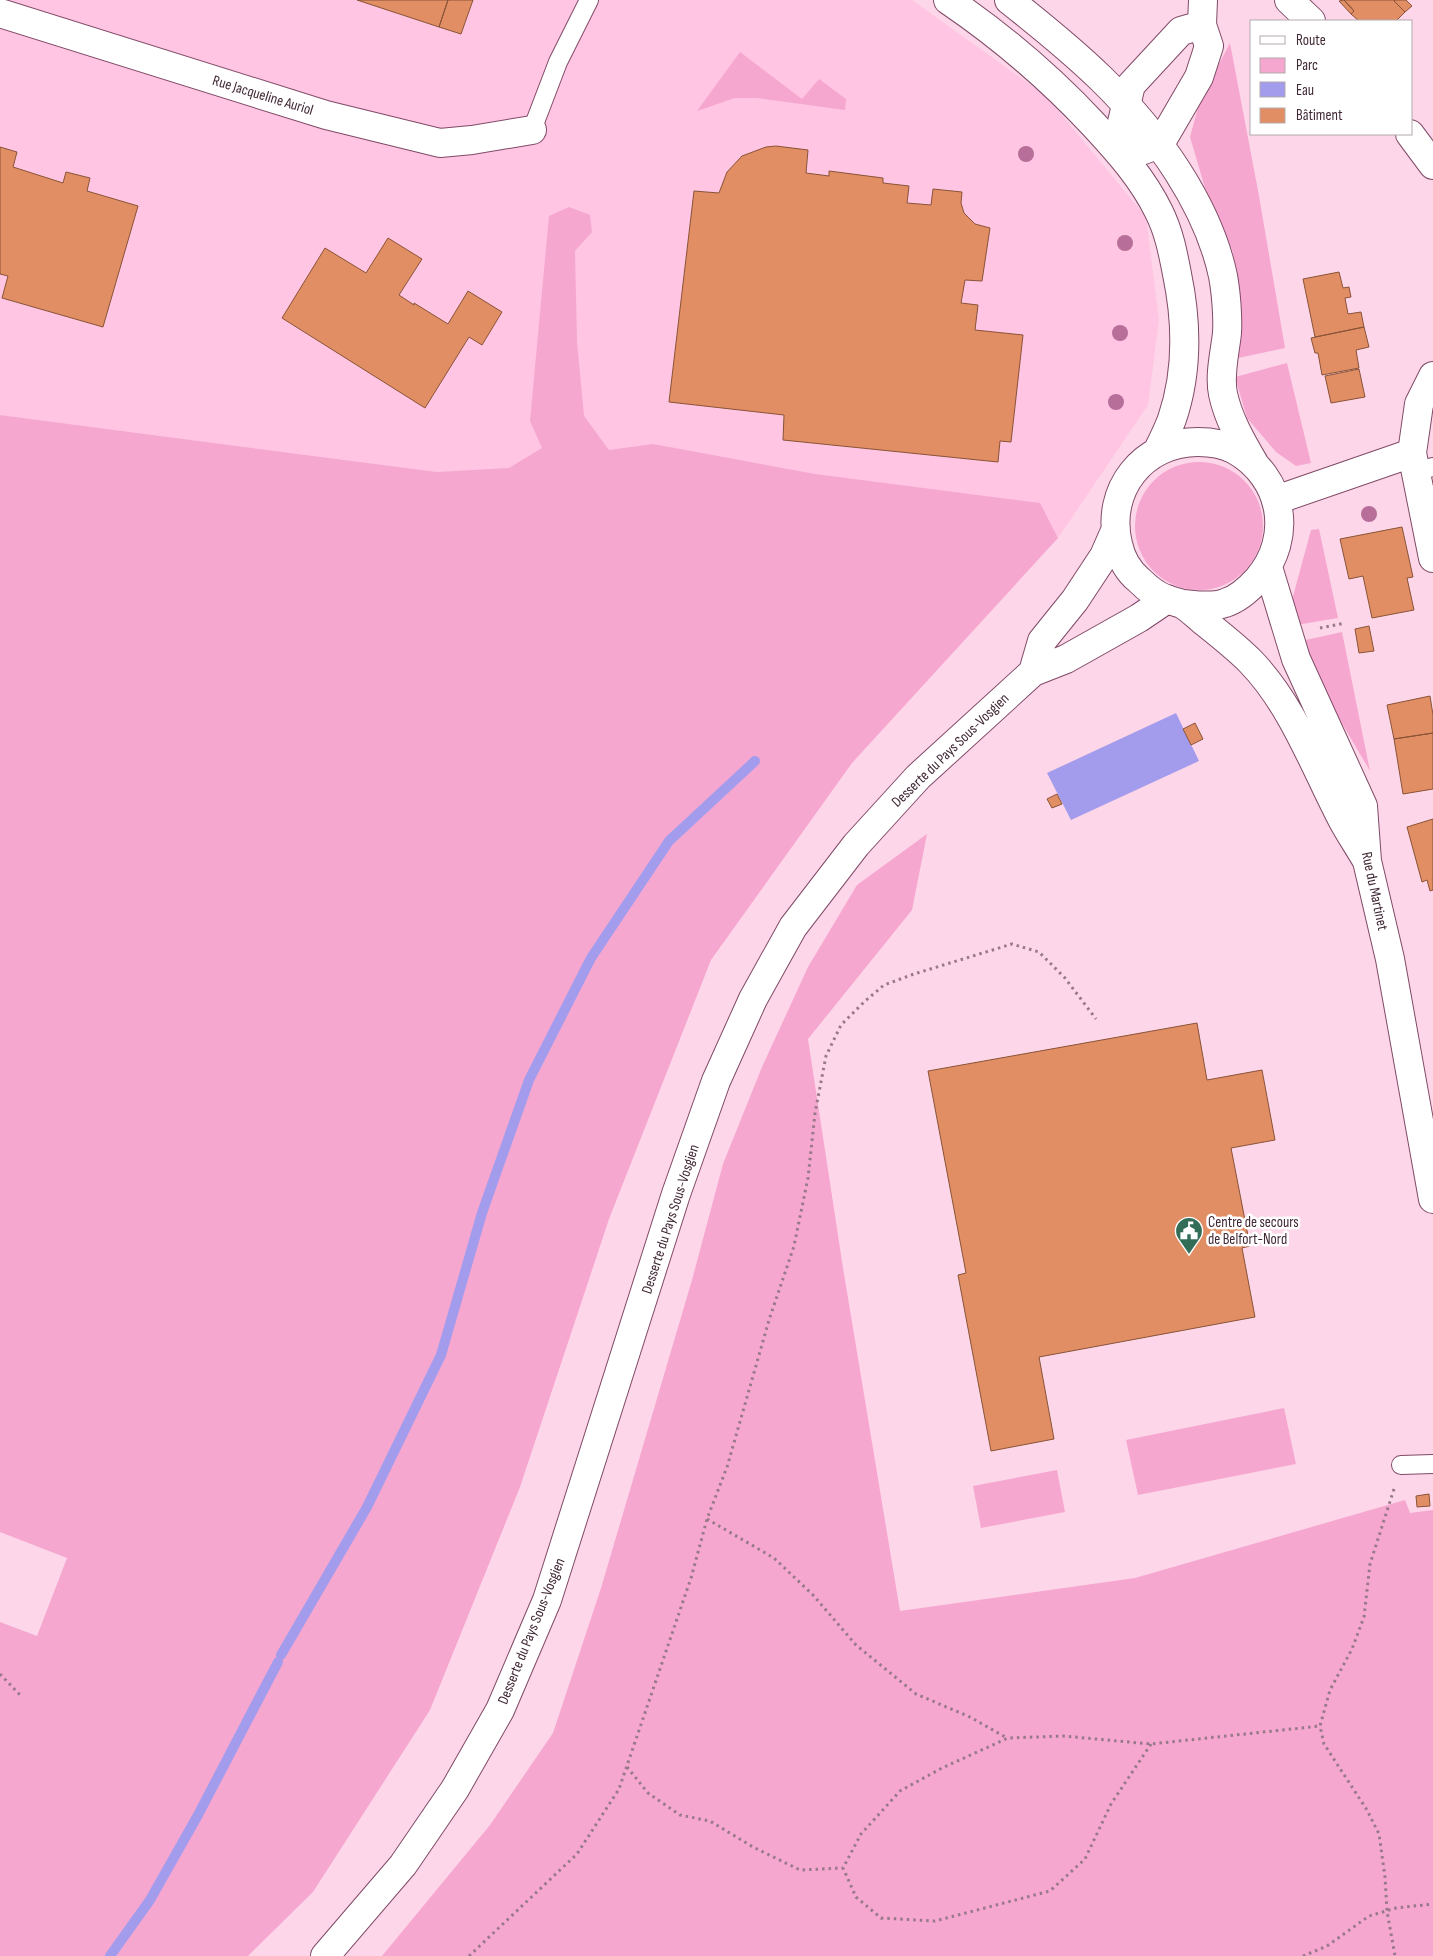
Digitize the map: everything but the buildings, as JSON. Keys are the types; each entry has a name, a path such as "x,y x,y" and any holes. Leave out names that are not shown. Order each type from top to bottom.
{"main road":[{"path":"948,0 974,17 1064,93 1124,157 1144,186 1159,213 1171,243 1184,304 1184,361 1172,419 1158,450"},
{"path":"1009,0 1121,90 1160,144 1194,198 1211,233 1223,277 1227,330 1223,368 1223,393 1236,432 1255,464 1266,478 1276,500 1280,518 1278,543 1268,568 1249,590 1224,603 1203,606 1175,602"},
{"path":"1289,0 1310,20"},
{"path":"1124,157 1121,90 1202,12"},
{"path":"1124,157 1160,144 1199,77 1209,46 1202,12"},
{"name":"Rue Jacqueline Auriol","path":"0,13 326,115 440,143 472,140 532,130"},
{"path":"1411,135 1433,166"},
{"path":"1432,555 1420,464 1419,404 1433,376"},
{"path":"1255,464 1234,449 1209,442 1183,442 1158,450 1139,464 1124,484 1116,506 1115,531 1120,554 1133,575 1153,592 1175,602 1250,661 1261,674 1308,746 1342,819 1366,861"},
{"path":"1276,500 1420,464"},
{"path":"1033,672 1042,641 1074,600 1104,556 1115,531"},
{"name":"Rue du Martinet","path":"1268,568 1296,658 1363,806 1366,861 1390,959 1433,1199"},
{"name":"Desserte du Pays Sous-Vosgien","path":"325,1956 403,1865 455,1789 500,1710 547,1600 676,1194 716,1081 753,999 793,927 856,845 918,777 1033,672 1066,659 1139,618 1175,602"}],"lane":[{"path":"532,130 558,62 589,0"},
{"path":"1401,1465 1433,1464"}],"path":[{"path":"1319,628 1345,623"},
{"path":"469,1956 577,1854 619,1789 691,1578 707,1519 727,1467 769,1320 794,1246 808,1178 814,1113 826,1056 841,1025 884,985 1012,944 1039,952 1065,978 1096,1019"},
{"path":"1395,1956 1387,1911 1385,1877 1379,1834 1367,1810 1324,1744 1320,1726 1330,1690 1352,1649 1364,1617 1370,1564 1401,1465"},
{"path":"707,1519 774,1558 814,1595 856,1645 916,1694 970,1717 1008,1738"},
{"path":"0,1674 21,1696"},
{"path":"843,1868 861,1834 900,1791 942,1768 1008,1738 1063,1736 1151,1744 1320,1726"},
{"path":"843,1868 856,1897 881,1918 935,1921 1050,1891 1084,1859 1111,1804 1151,1744"},
{"path":"627,1767 648,1794 680,1815 710,1822 753,1847 800,1870 843,1868"},
{"path":"1303,1956 1327,1946 1369,1916 1396,1908 1433,1904"}],"shaded area":[{"path":"0,0 912,0 1046,96 1146,217 1159,320 1148,405 1058,538 437,472 0,415"}],"green space":[{"path":"1230,43 1285,348 1238,358 1239,313 1233,252 1205,188 1190,137 1200,100"},
{"path":"740,52 802,99 819,79 846,99 845,110 757,98 735,98 697,111"},
{"path":"569,207 590,215 592,232 575,251 577,342 584,416 609,450 653,444 815,474 1040,503 1058,538 852,763 711,960 609,1219 520,1487 430,1710 313,1892 248,1956 0,1956 0,1622 37,1636 67,1558 0,1532 0,415 437,472 509,468 542,448 530,421 549,216"},
{"path":"1287,363 1311,463 1296,466 1276,452 1247,418 1235,377"},
{"path":"1199,462 1223,467 1244,481 1258,502 1263,526 1258,550 1244,571 1223,585 1199,590 1175,585 1154,571 1140,550 1135,526 1140,502 1154,481 1175,467"},
{"path":"1319,529 1338,618 1296,625 1292,600 1311,530"},
{"path":"1342,632 1370,771 1320,686 1301,641"},
{"path":"927,834 912,910 808,1039 843,1268 900,1611 1135,1578 1405,1500 1410,1513 1433,1510 1433,1956 382,1956 490,1825 553,1733 601,1588 692,1280 723,1164 762,1067 808,967 857,885"},
{"path":"1284,1408 1296,1464 1138,1495 1126,1440"},
{"path":"1057,1470 1065,1512 981,1528 973,1486"}],"water":[{"path":"1176,713 1199,761 1071,820 1047,773"}],"waterway":[{"path":"281,1655 367,1507 441,1355 482,1213 529,1080 591,958 669,841 755,761"},
{"path":"110,1956 150,1900 198,1815 278,1662"}],"place":[{"name":"Centre de secours de Belfort-Nord","path":"1189,1255"}]}
